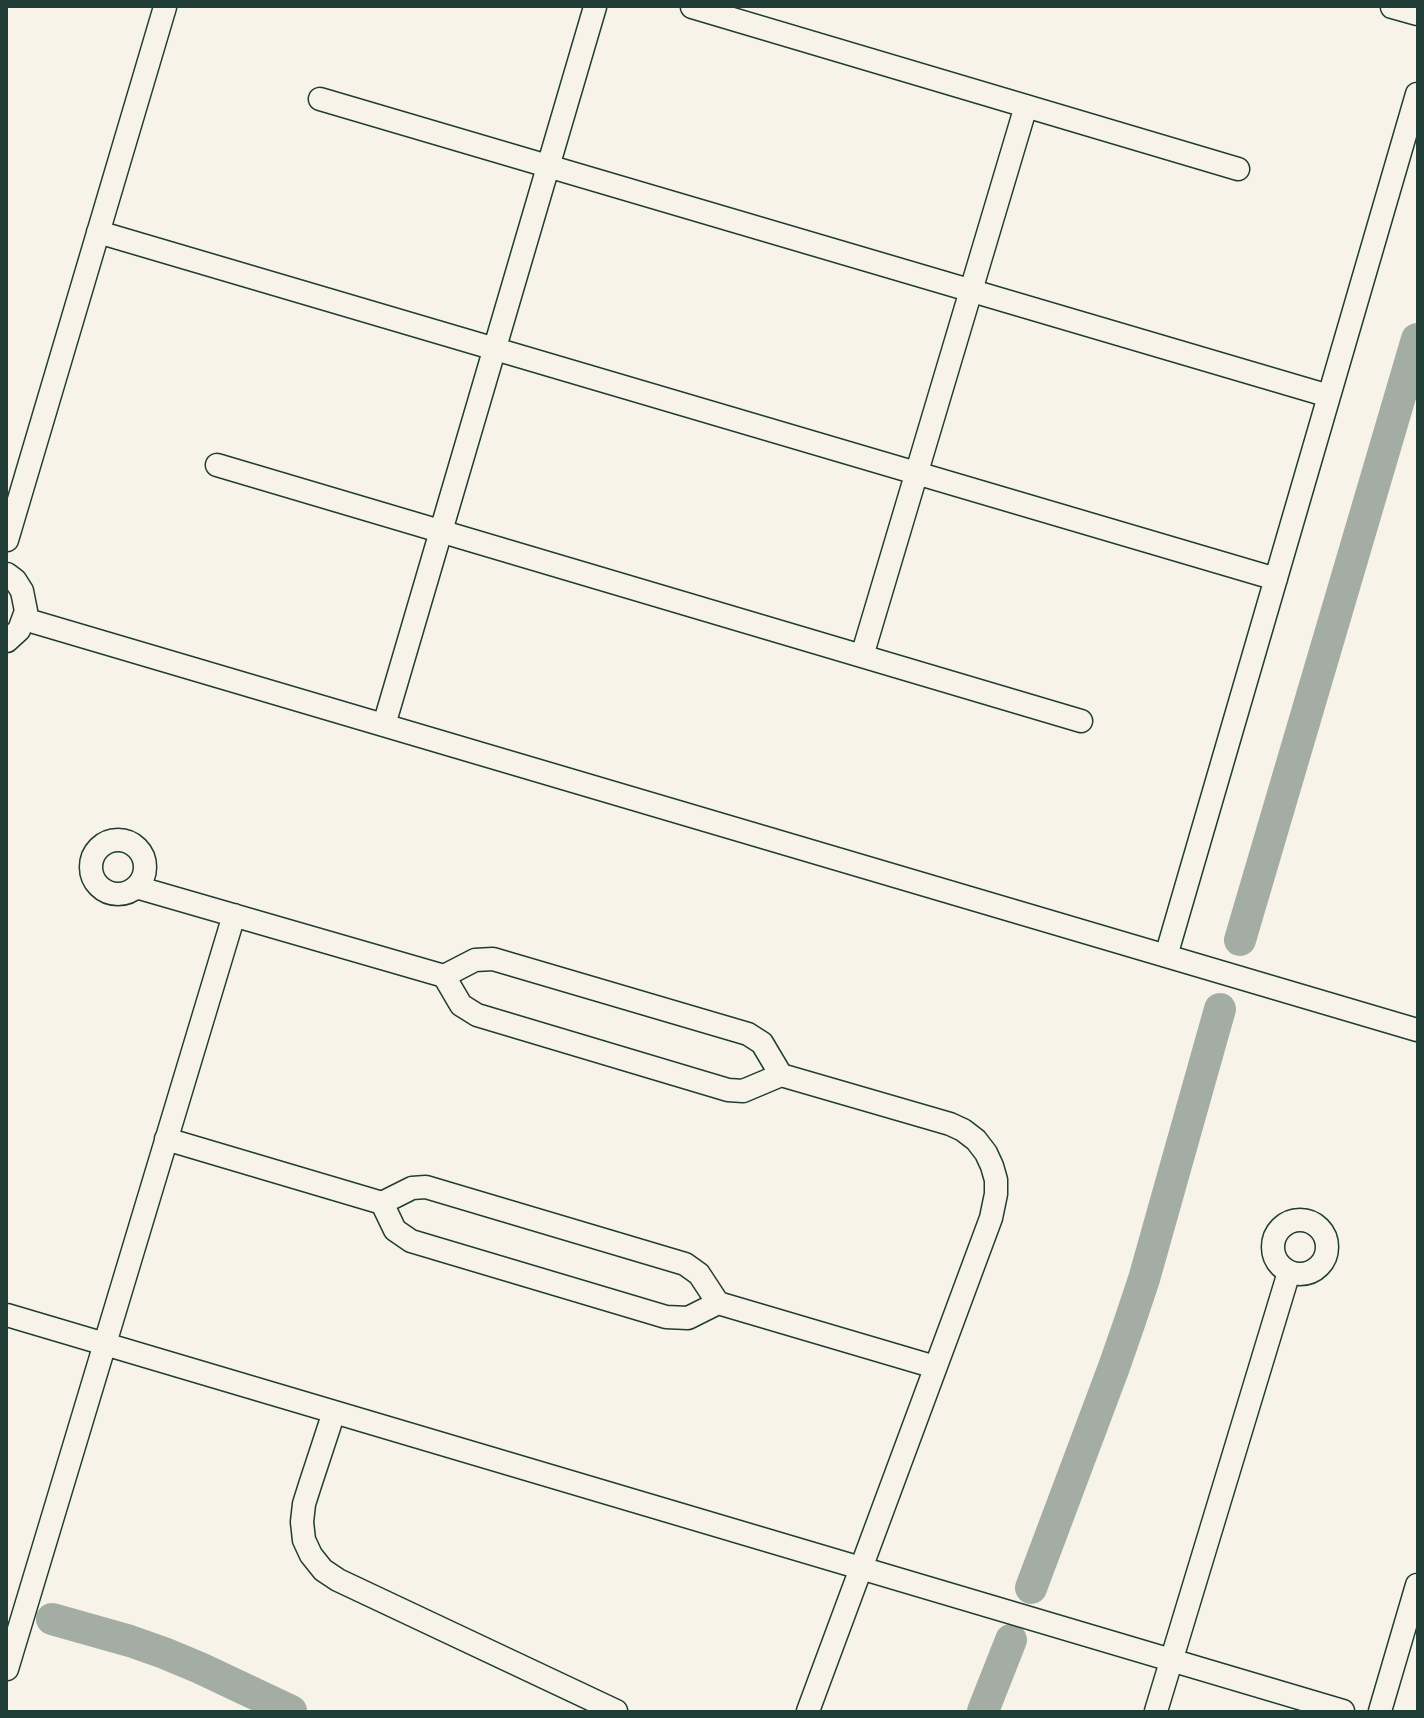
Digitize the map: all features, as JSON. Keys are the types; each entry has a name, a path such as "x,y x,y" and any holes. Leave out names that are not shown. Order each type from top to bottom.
{"street":[{"path":"7,540 165,7"},
{"path":"384,725 594,7"},
{"path":"692,7 1238,169"},
{"path":"1392,7 1417,14"},
{"path":"1166,956 1417,94"},
{"path":"320,98 1329,396"},
{"path":"862,656 1026,106"},
{"path":"98,232 1276,579"},
{"path":"217,465 1081,721"},
{"path":"7,574 15,580 22,591 25,604 24,619 19,630 7,641"},
{"path":"24,619 1417,1030"},
{"path":"136,887 444,976 461,1005 477,1015 728,1090 743,1091 781,1075 950,1124 963,1130 976,1140 986,1153 996,1180 994,1206 936,1367 808,1711"},
{"path":"7,1669 234,915"},
{"path":"444,976 475,960 493,959 748,1034 762,1043 781,1075"},
{"path":"166,1139 382,1203 412,1188 426,1187 464,1198 685,1264 699,1274 718,1303 936,1367"},
{"path":"382,1203 395,1230 412,1241 666,1317 688,1318 718,1303"},
{"path":"1156,1711 1289,1272"},
{"path":"7,1315 1343,1711"},
{"path":"334,1412 304,1504 302,1522 304,1540 311,1555 323,1570 338,1580 616,1711"},
{"path":"1380,1711 1417,1586"}],"waterway":[{"path":"1240,940 1417,339"},
{"path":"1031,1588 1114,1367 1144,1279 1220,1009"},
{"path":"52,1619 130,1641 164,1653 200,1668 291,1711"},
{"path":"983,1711 1011,1640"}]}
